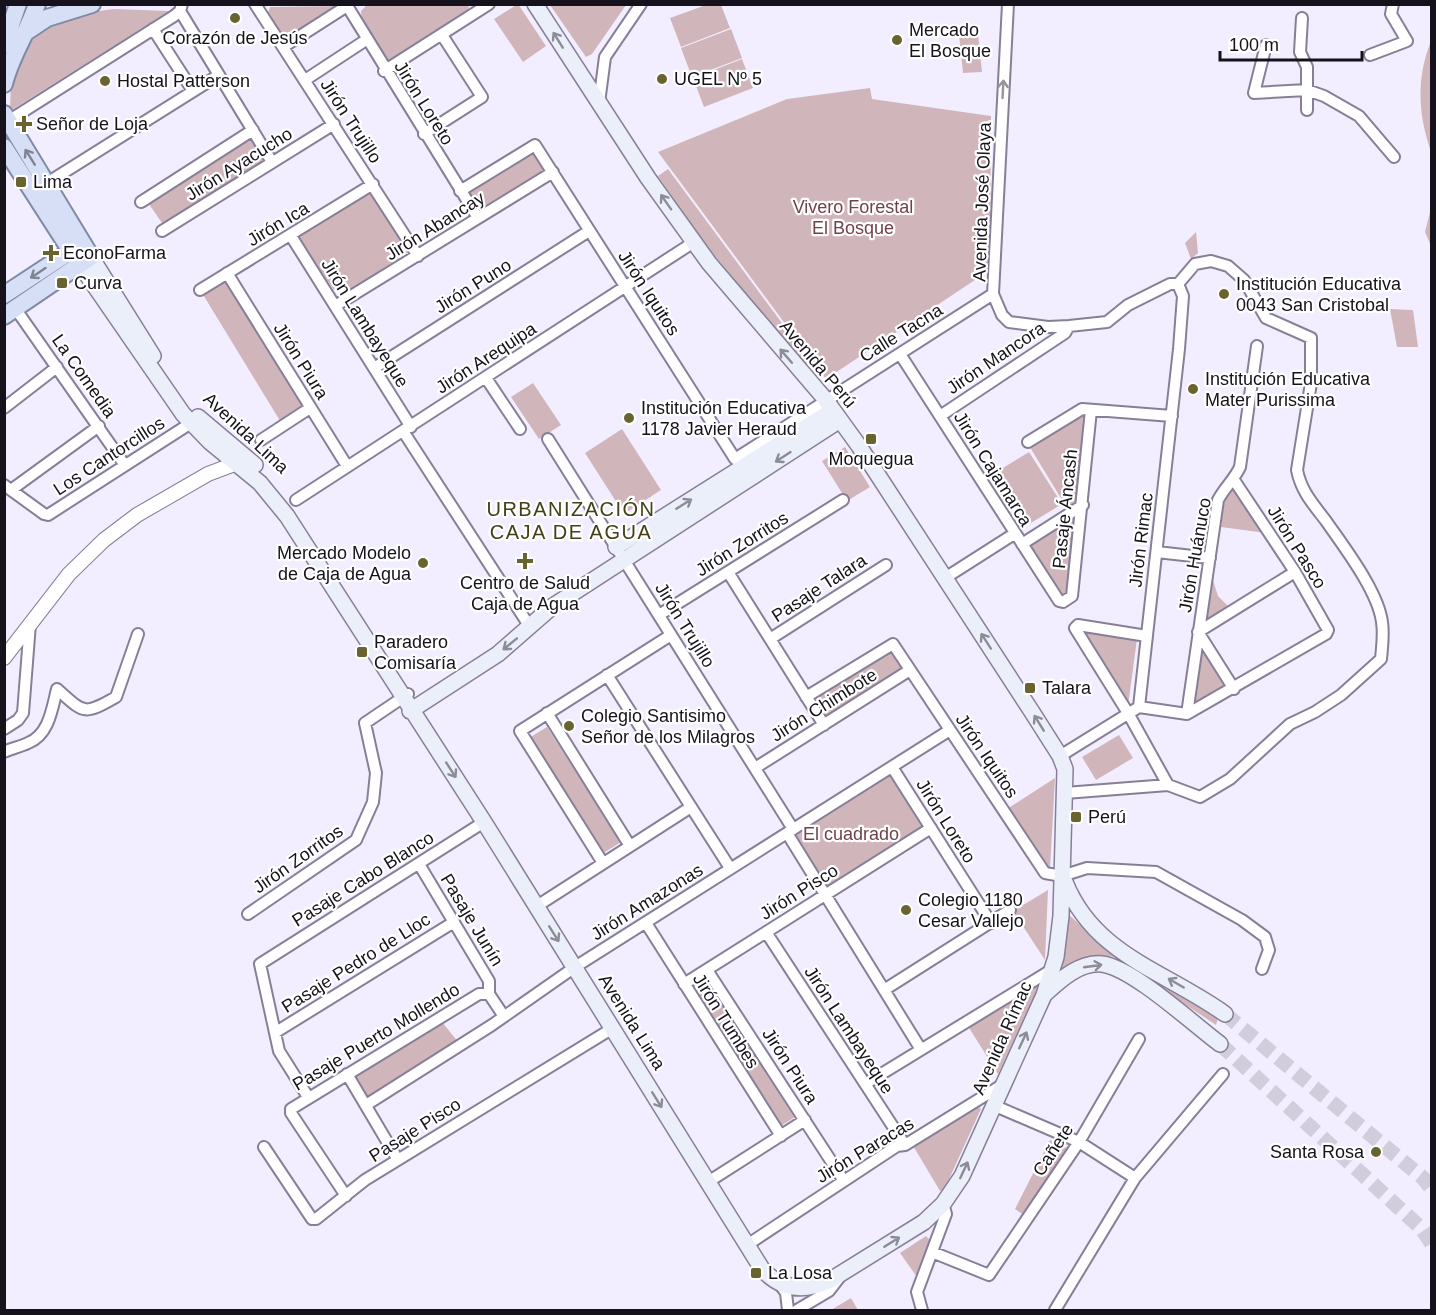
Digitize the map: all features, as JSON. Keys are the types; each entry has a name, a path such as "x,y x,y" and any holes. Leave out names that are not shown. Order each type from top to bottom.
{"main road":[{"path":"4,45 18,4"},
{"path":"4,84 37,4"},
{"path":"23,35 47,18 92,4"},
{"name":"Avenida Perú","path":"535,4 599,104 694,242 764,330 833,410 1060,756"},
{"name":"Avenida Lima","path":"5,119 46,183 81,254 149,368 191,423 252,462 283,495 762,1269 779,1283"},
{"name":"Avenida Lima","path":"4,147 169,381 213,438 260,483 287,516 406,695"},
{"path":"8,306 81,254"},
{"path":"416,712 498,654 553,606 620,553 833,410"},
{"name":"Avenida Rímac","path":"843,1273 924,1222 944,1204 962,1176 1044,995 1060,938 1065,769 1060,756"},
{"path":"1062,876 1080,913 1100,935 1225,1014"},
{"path":"1044,995 1067,974 1088,965 1102,964 1135,978 1220,1044"},
{"path":"779,1283 799,1289 817,1287 843,1273"}],"street":[{"name":"Jirón Trujillo","path":"255,4 418,256"},
{"path":"384,71 489,4"},
{"path":"599,104 605,57 641,4"},
{"name":"Avenida José Olaya","path":"1008,4 993,294 1002,315 1009,322 1048,327 1107,322 1133,303 1170,284 1178,285"},
{"path":"1370,55 1407,41 1391,14 1393,4"},
{"path":"284,46 346,5"},
{"name":"Jirón Loreto","path":"346,5 384,71 478,219"},
{"path":"5,119 153,29 181,8 273,162"},
{"path":"1302,18 1300,52 1307,67 1307,110"},
{"path":"153,29 193,91"},
{"path":"424,134 482,97 441,35"},
{"path":"305,80 366,40"},
{"path":"1266,45 1254,93 1307,90 1359,116 1394,157"},
{"path":"46,183 219,75"},
{"name":"Jirón Ayacucho","path":"162,231 334,124"},
{"path":"141,202 253,130"},
{"name":"Jirón Iquitos","path":"460,191 535,145 735,459"},
{"name":"Jirón Abancay","path":"334,306 553,172"},
{"name":"Jirón Ica","path":"200,290 373,184"},
{"name":"Jirón Puno","path":"374,368 589,231"},
{"name":"Jirón Lambayeque","path":"291,236 374,368 407,429 530,627"},
{"name":"Jirón Arequipa","path":"296,500 694,242"},
{"path":"1065,794 1168,785 1193,796 1200,797 1210,793 1230,779 1290,724 1326,705 1381,659 1382,620 1374,599 1342,544 1304,493 1299,481 1297,470 1311,383 1311,338 1266,318 1244,280 1236,271 1221,263 1195,264 1178,285"},
{"name":"Jirón Piura","path":"227,273 347,466"},
{"name":"Jirón Rimac","path":"1139,707 1172,416 1183,296 1178,285"},
{"name":"Calle Tacna","path":"735,459 833,410 900,354 993,294"},
{"name":"La Comedia","path":"8,306 57,367 124,464"},
{"name":"Jirón Mancora","path":"940,416 1065,333 1068,326"},
{"name":"Jirón Huánuco","path":"1187,714 1218,500 1225,487 1234,480 1243,457 1257,346"},
{"name":"Jirón Cajamarca","path":"900,354 1059,601"},
{"path":"4,408 57,367"},
{"path":"486,378 520,429"},
{"path":"261,440 310,408"},
{"path":"1028,442 1082,409 1172,416"},
{"name":"Pasaje Áncash","path":"1059,601 1067,601 1072,596 1091,410"},
{"name":"Los Cantorcillos","path":"8,487 44,514 51,513 191,423"},
{"path":"8,487 99,426"},
{"path":"208,474 213,438"},
{"name":"Jirón Trujillo","path":"548,439 755,768 826,896 920,1048"},
{"path":"4,658 69,573 104,540 137,516 208,474 237,463"},
{"name":"Jirón Pasco","path":"1234,480 1295,572 1328,630 1326,634 1234,689"},
{"name":"Jirón Zorritos","path":"659,615 843,500"},
{"path":"1022,544 1083,505"},
{"path":"945,578 1014,534"},
{"path":"1157,552 1210,558"},
{"name":"Pasaje Talara","path":"770,639 886,565"},
{"path":"728,572 824,725"},
{"path":"1198,632 1295,572"},
{"path":"4,729 18,720 22,713 31,621"},
{"path":"1147,636 1078,625 1075,628 1128,713 1168,785"},
{"name":"Jirón Huánuco","path":"1198,632 1234,689"},
{"path":"4,752 32,741 42,733 51,716 57,689 80,710 88,710 116,697 138,634"},
{"path":"603,862 520,731 671,634"},
{"name":"Jirón Iquitos","path":"806,697 893,644 1045,873 1062,876"},
{"name":"Jirón Chimbote","path":"755,768 910,670"},
{"path":"607,675 730,868"},
{"path":"1060,756 1139,707 1187,714 1234,689"},
{"name":"Jirón Zorritos","path":"248,914 356,840 373,802 376,773 365,723 406,695"},
{"path":"547,713 630,846"},
{"name":"Jirón Amazonas","path":"366,1105 492,1025 503,1015 574,967 950,730"},
{"name":"Jirón Loreto","path":"892,767 991,923"},
{"path":"537,906 691,807"},
{"name":"Pasaje Cabo Blanco","path":"276,1032 260,964 484,822"},
{"name":"Jirón Pisco","path":"684,984 931,828"},
{"name":"Pasaje Junín","path":"418,864 489,981 489,994"},
{"path":"1062,876 1087,868 1156,872 1242,920 1265,937 1269,950 1262,969"},
{"path":"884,990 1010,910"},
{"name":"Pasaje Pedro de Lloc","path":"276,1032 454,922"},
{"name":"Jirón Tumbes","path":"646,923 780,1136"},
{"name":"Jirón Lambayeque","path":"766,932 905,1145"},
{"path":"865,1084 920,1048 1053,969"},
{"name":"Jirón Piura","path":"707,970 844,1181"},
{"name":"Pasaje Puerto Mollendo","path":"345,1196 291,1113 291,1109 479,994 489,994 503,1015"},
{"name":"Pasaje Pisco","path":"264,1147 312,1219 316,1219 398,1160 613,1028"},
{"path":"276,1032 279,1052 308,1097"},
{"name":"Cañete","path":"932,1252 989,1275 1079,1142 1139,1039"},
{"path":"347,1074 398,1160"},
{"path":"1055,1311 1135,1178 1222,1074"},
{"name":"Jirón Paracas","path":"747,1245 897,1146 905,1145 1002,1085"},
{"path":"993,1105 1079,1142 1135,1178"},
{"path":"708,1182 805,1120"},
{"path":"922,1311 917,1292 946,1214 944,1204"},
{"path":"924,1222 933,1226 939,1235"},
{"path":"797,1311 829,1291 843,1273"},
{"path":"779,1283 786,1293 788,1311"}],"green space":[{"path":"469,4 468,14 387,63 362,24 361,11 366,6"},
{"path":"518,4 546,46 523,62 494,19"},
{"path":"550,5 626,5 592,54 586,57"},
{"path":"706,5 721,5 730,28 681,47 670,18"},
{"path":"340,6 285,43 267,16 270,7"},
{"path":"114,9 169,11 10,111 11,78 33,32 83,13"},
{"path":"731,29 742,58 692,77 681,48"},
{"path":"978,33 982,72 963,73 959,34"},
{"path":"1431,41 1431,152 1423,124 1420,96 1423,69"},
{"path":"742,59 753,88 704,107 693,78"},
{"name":"Vivero Forestal El Bosque","path":"870,88 872,99 991,116 990,270 826,379 658,152 787,99"},
{"path":"249,136 265,160 164,226 147,201"},
{"path":"535,147 550,172 478,218 461,191"},
{"path":"668,169 810,361 804,365 706,245 658,176"},
{"path":"368,191 410,251 347,292 334,290 297,239 299,235"},
{"path":"1431,208 1431,246 1425,232"},
{"path":"1196,232 1198,253 1191,259 1185,243"},
{"path":"227,277 308,408 282,424 202,293"},
{"path":"1390,309 1413,310 1418,347 1397,347"},
{"path":"533,383 561,425 539,439 511,397"},
{"path":"1081,412 1088,412 1079,504 1068,510 1028,444"},
{"path":"622,429 661,490 624,514 585,453"},
{"path":"845,447 870,487 847,501 822,461"},
{"path":"1029,452 1062,504 1026,526 993,474"},
{"path":"1235,487 1266,533 1221,527 1224,499"},
{"path":"1072,514 1076,517 1069,598 1062,600 1025,544"},
{"path":"1212,577 1218,596 1228,606 1204,621"},
{"path":"1082,632 1137,639 1128,706"},
{"path":"1199,641 1228,687 1190,711"},
{"path":"890,648 905,671 825,720 810,698"},
{"path":"547,727 621,842 602,854 529,738"},
{"path":"1119,735 1133,758 1096,780 1082,757"},
{"name":"El cuadrado","path":"887,771 923,828 825,890 790,833"},
{"path":"1055,778 1050,869 1043,866 1007,809"},
{"path":"1048,890 1045,960 1013,911"},
{"path":"1068,914 1113,954 1219,1014 1216,1025 1114,957 1099,955 1084,957 1058,972"},
{"path":"710,980 795,1117 776,1129 691,992"},
{"path":"1034,984 1038,988 998,1074 966,1023"},
{"path":"442,1022 459,1043 366,1099 352,1077"},
{"path":"975,1104 981,1109 945,1188 940,1191 912,1144"},
{"path":"1050,1140 1069,1149 1025,1216 1015,1209"},
{"path":"926,1236 932,1242 917,1277 900,1253"},
{"path":"851,1298 858,1310 831,1310"}],"tunnel":[{"path":"1225,1014 1423,1178 1432,1189"},
{"path":"1220,1044 1422,1229 1432,1244"}],"place":[{"name":"Corazón de Jesús","path":"235,18"},
{"name":"Mercado El Bosque","path":"897,40"},
{"name":"UGEL Nº 5","path":"662,79"},
{"name":"Hostal Patterson","path":"105,81"},
{"name":"Señor de Loja","path":"24,124"},
{"name":"Lima","path":"21,182"},
{"name":"EconoFarma","path":"51,253"},
{"name":"Curva","path":"62,283"},
{"name":"Institución Educativa 0043 San Cristobal","path":"1224,294"},
{"name":"Institución Educativa Mater Purissima","path":"1193,389"},
{"name":"Institución Educativa 1178 Javier Heraud","path":"629,418"},
{"name":"Moquegua","path":"871,439"},
{"name":"Centro de Salud Caja de Agua","path":"525,561"},
{"name":"Mercado Modelo de Caja de Agua","path":"423,563"},
{"name":"Paradero Comisaría","path":"362,652"},
{"name":"Talara","path":"1030,688"},
{"name":"Colegio Santisimo Señor de los Milagros","path":"569,726"},
{"name":"Perú","path":"1076,817"},
{"name":"Colegio 1180 Cesar Vallejo","path":"906,910"},
{"name":"Santa Rosa","path":"1376,1152"},
{"name":"La Losa","path":"756,1273"}],"district":[{"name":"URBANIZACIÓN CAJA DE AGUA","path":"571,520"}]}
